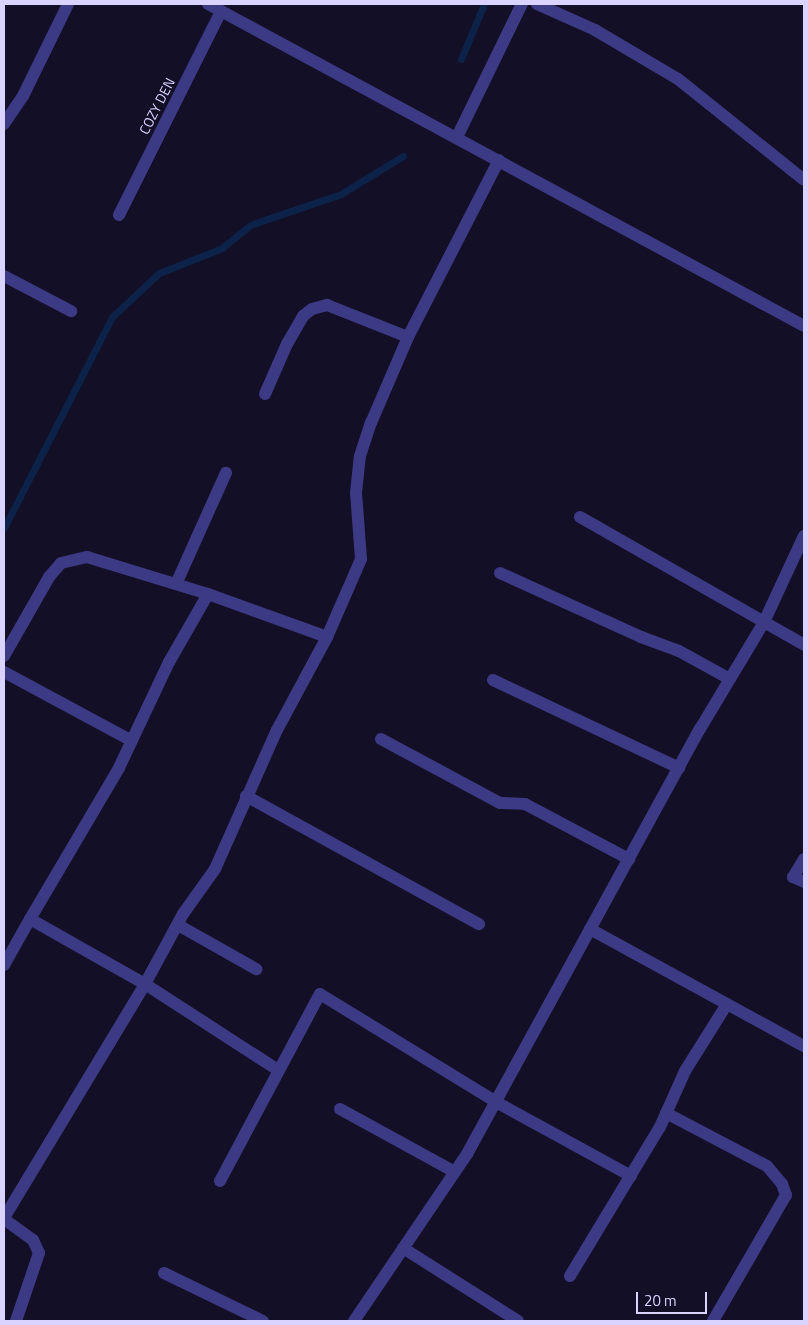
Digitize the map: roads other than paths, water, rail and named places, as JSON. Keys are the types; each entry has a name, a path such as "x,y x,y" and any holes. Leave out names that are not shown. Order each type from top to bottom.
{"street":[{"path":"4,124 23,96 68,4"},
{"path":"208,4 804,326"},
{"path":"457,137 522,4"},
{"path":"537,4 595,30 678,79 804,180"},
{"name":"COZY DEN","path":"119,215 221,11"},
{"path":"16,1321 39,1253 33,1240 4,1218 145,984 178,925 216,869 246,796 277,730 328,637 361,559 356,493 360,456 408,336 499,160"},
{"path":"4,276 71,312"},
{"path":"265,394 287,344 303,316 312,309 327,305 408,336"},
{"path":"176,584 226,473"},
{"path":"580,517 804,645"},
{"path":"354,1321 455,1172 496,1102 679,768 764,622 804,536"},
{"path":"4,656 49,577 61,563 86,557 208,594 328,637"},
{"path":"500,573 641,638 679,651 730,679"},
{"path":"4,965 132,741 169,662 208,594"},
{"path":"4,672 132,741"},
{"path":"493,680 679,768"},
{"path":"381,739 500,803 525,804 629,859"},
{"path":"246,796 478,924"},
{"path":"804,859 793,877 804,882"},
{"path":"30,919 145,984 278,1070"},
{"path":"178,925 256,969"},
{"path":"590,929 804,1046"},
{"path":"220,1181 320,994 496,1102 631,1176"},
{"path":"570,1276 631,1176 666,1113 685,1071 727,1004"},
{"path":"340,1109 455,1172"},
{"path":"666,1113 767,1166 782,1184 786,1195 713,1321"},
{"path":"403,1248 518,1321"},
{"path":"164,1273 263,1321"}],"waterway":[{"path":"461,59 484,4"},
{"path":"4,528 112,317 159,273 222,248 250,225 341,194 403,156"}]}
